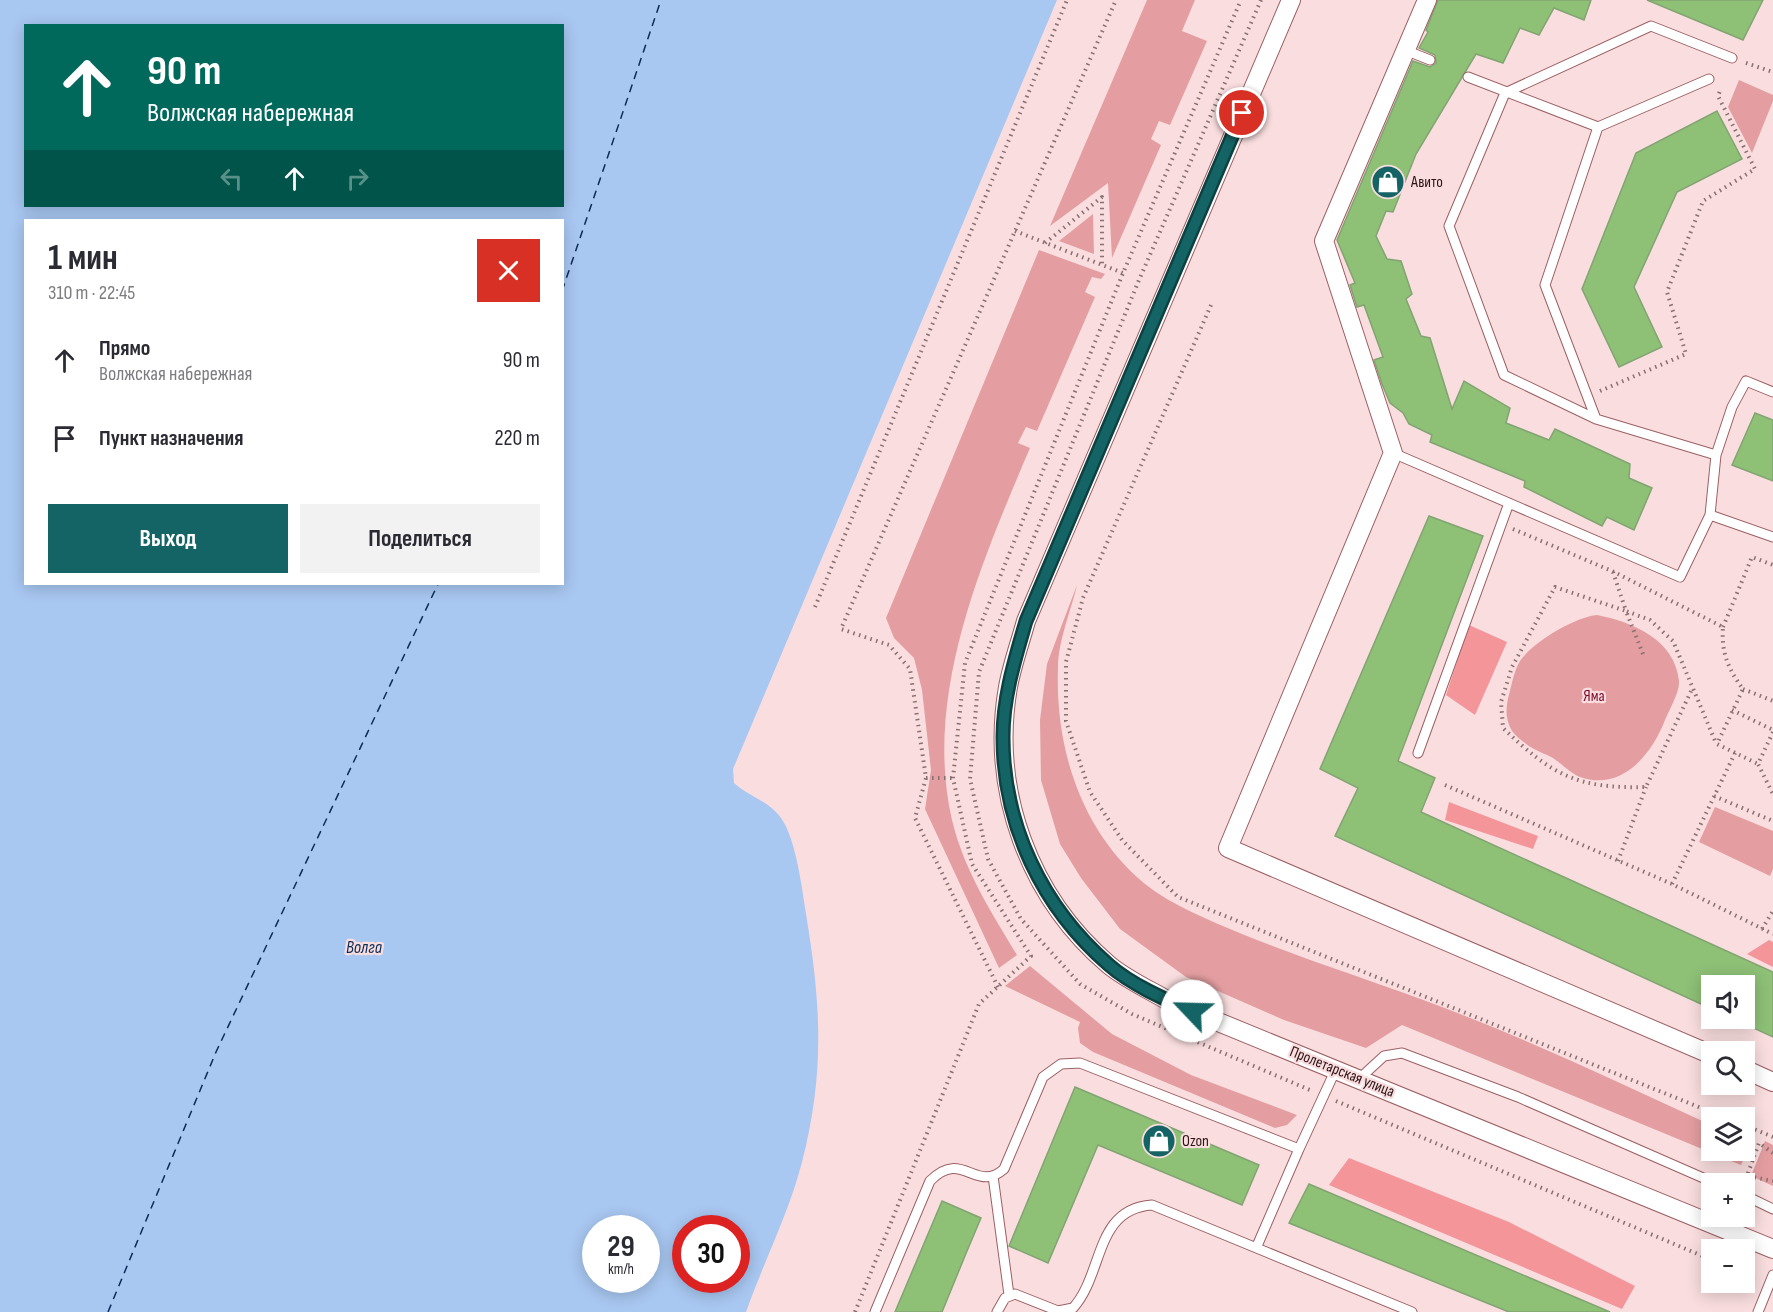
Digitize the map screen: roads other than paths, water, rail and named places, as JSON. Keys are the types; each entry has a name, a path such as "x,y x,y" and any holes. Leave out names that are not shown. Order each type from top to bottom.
{"street":[{"name":"Пролетарская улица","path":"1291,0 1026,621 1008,687 1003,736 1006,787 1017,830 1037,877 1069,925 1110,966 1172,1003 1773,1249"},
{"path":"1427,0 1324,241 1393,453 1228,848 1701,1050"},
{"path":"1755,1075 1773,1082"}],"lane":[{"path":"1716,455 1596,419 1504,375 1449,226 1505,93 1651,26 1732,58"},
{"path":"1405,50 1430,60"},
{"path":"1468,77 1598,127 1709,79"},
{"path":"1596,419 1545,285 1598,127"},
{"path":"1393,453 1680,577 1710,515 1716,455 1732,407 1746,381 1773,392"},
{"path":"1418,753 1509,503"},
{"path":"1710,515 1773,537"},
{"path":"1359,1079 1384,1056 1402,1053 1518,1097 1701,1177"},
{"path":"875,1312 930,1181 943,1170 957,1167 980,1177 993,1176 1004,1169 1043,1077 1054,1067 1080,1063 1299,1149"},
{"path":"1257,1246 1336,1069"},
{"path":"993,1176 1009,1295"},
{"path":"1755,1200 1773,1209"},
{"path":"997,1312 1002,1301 1009,1295 1021,1295 1058,1311 1073,1308 1113,1224 1124,1213 1143,1205 1160,1205 1412,1312"},
{"path":"1758,1312 1773,1275"}],"water":[{"name":"Волга","path":"0,0 1057,0 733,769 734,783 776,812 791,838 811,947 817,1009 817,1068 809,1129 791,1199 746,1312 0,1312"}],"place":[{"name":"Авито","path":"1388,182"},
{"name":"Ozon","path":"1159,1141"}],"park label":[{"name":"Яма","path":"1594,696"}]}
